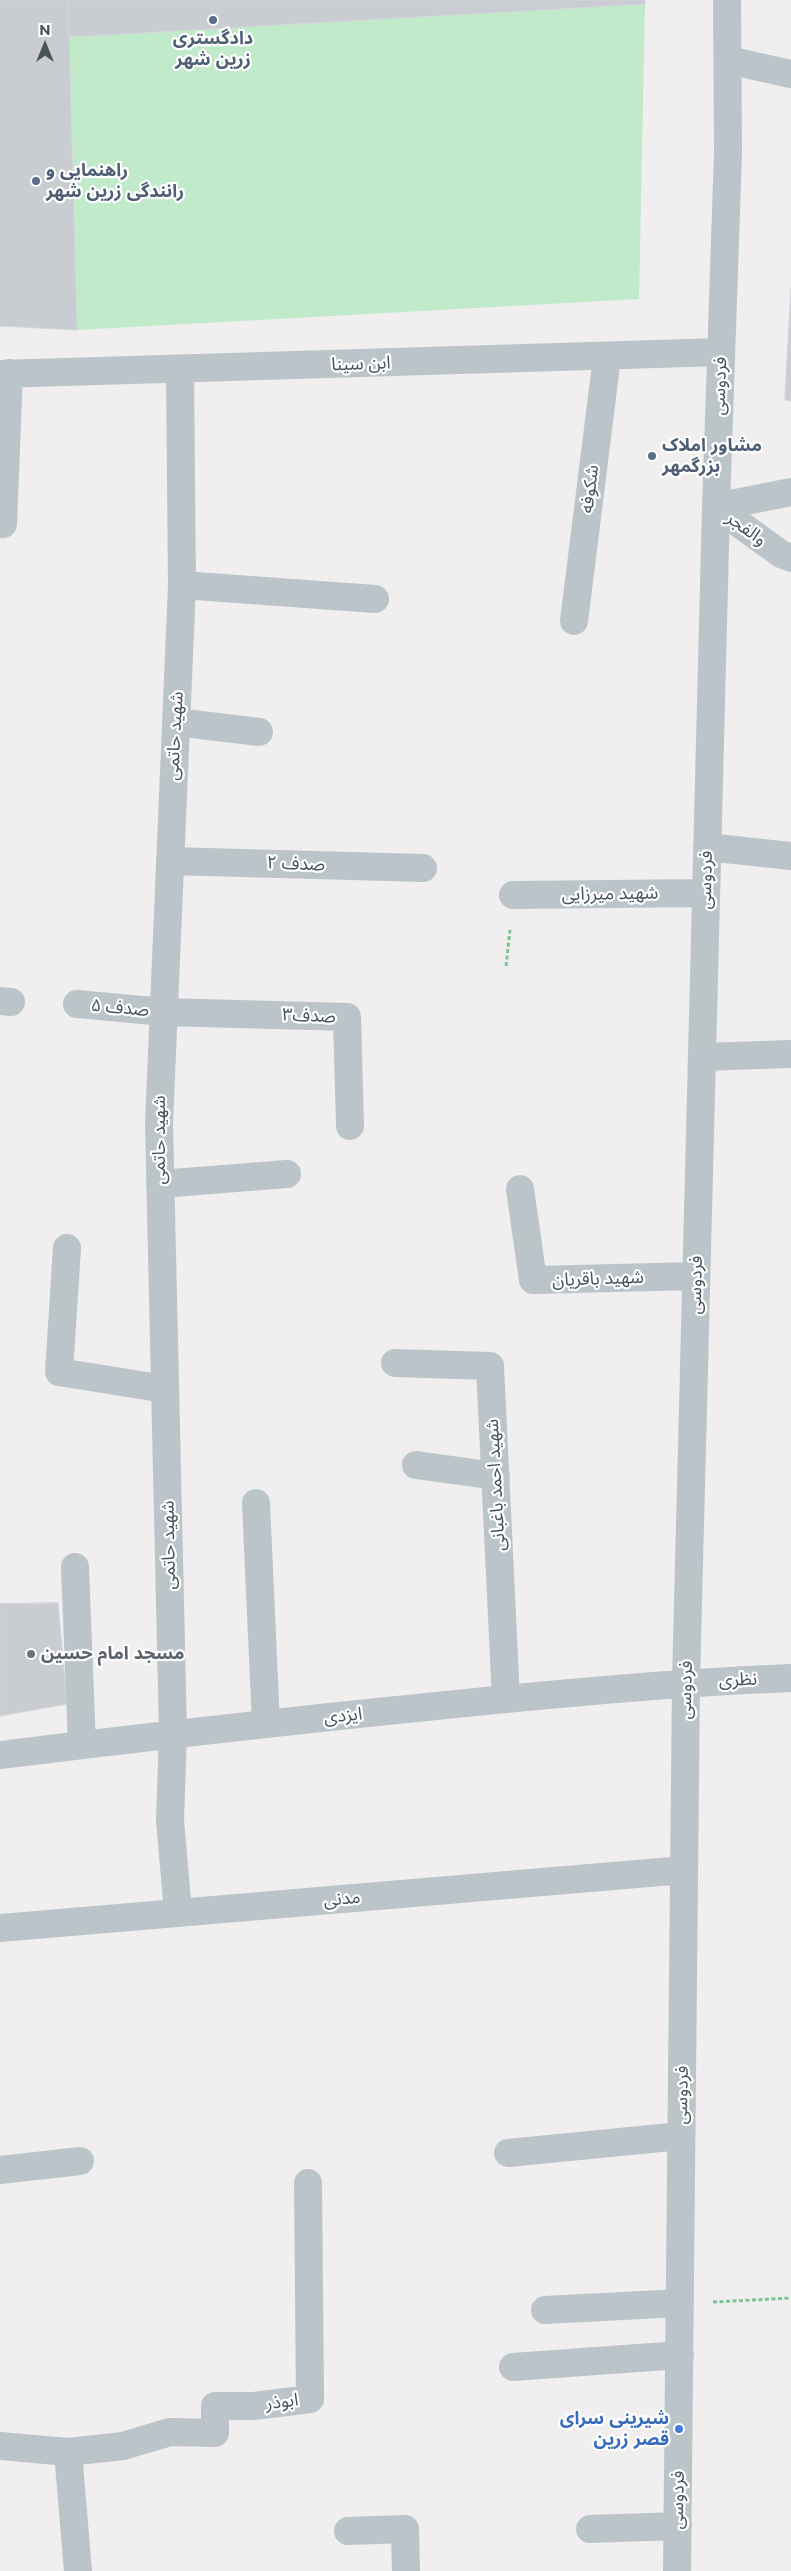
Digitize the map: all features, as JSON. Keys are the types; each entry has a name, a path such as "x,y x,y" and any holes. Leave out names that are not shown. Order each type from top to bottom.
{"street":[{"name":"فردوسی","path":"677,2571 686,1682 716,507 728,152 727,0"},
{"path":"728,60 791,74"},
{"name":"ابن سینا","path":"5,373 607,357 721,352"},
{"name":"شکوفه","path":"574,620 607,357"},
{"name":"شهید حاتمی","path":"178,1912 170,1820 174,1733 158,1123 182,584 180,369"},
{"path":"3,524 5,373"},
{"name":"والفجر","path":"716,507 791,492"},
{"name":"والفجر","path":"716,507 781,554 791,558"},
{"path":"182,584 376,599"},
{"path":"176,722 259,732"},
{"path":"707,847 791,856"},
{"name":"صدف ۲","path":"170,860 423,868"},
{"name":"شهید میرزایی","path":"513,894 706,892"},
{"name":"صدف ۵","path":"77,1004 164,1012"},
{"name":"صدف۳","path":"164,1012 347,1018 350,1126"},
{"path":"702,1057 791,1054"},
{"path":"160,1184 287,1174"},
{"name":"شهید باقریان","path":"520,1189 533,1280 696,1276"},
{"path":"67,1248 59,1372 165,1389"},
{"name":"شهید احمد باغبانی","path":"395,1363 490,1366 506,1699"},
{"path":"416,1465 496,1476"},
{"path":"256,1503 266,1724"},
{"path":"75,1567 82,1745"},
{"name":"نظری","path":"686,1682 791,1678"},
{"name":"ایزدی","path":"0,1755 174,1733 686,1682"},
{"name":"مدنی","path":"0,1928 684,1870"},
{"path":"508,2153 681,2136"},
{"path":"0,2170 80,2160"},
{"name":"ابوذر","path":"68,2452 123,2446 170,2432 214,2433 214,2406 254,2406 310,2399 308,2183"},
{"path":"545,2310 680,2303"},
{"path":"513,2367 680,2355"},
{"path":"0,2446 68,2452 78,2571"},
{"path":"590,2529 678,2526"},
{"path":"348,2531 405,2529 406,2571"}],"path":[{"path":"680,2303 791,2298"}],"green space":[{"path":"645,4 639,299 77,330 69,37"}],"building":[{"name":"راهنمایی و رانندگی زرین شهر","path":"0,0 68,0 77,330 0,326"},
{"name":"دادگستری زرین شهر","path":"68,0 645,0 645,4 69,37"},
{"path":"791,288 791,401 785,400"},
{"name":"مسجد امام حسین","path":"58,1603 67,1704 0,1716 0,1604"}],"place":[{"name":"دادگستری زرین شهر","path":"213,20"},
{"name":"راهنمایی و رانندگی زرین شهر","path":"36,181"},
{"name":"مشاور املاک بزرگمهر","path":"652,456"},
{"name":"مسجد امام حسین","path":"31,1654"},
{"name":"شیرینی سرای قصر زرین","path":"679,2429"}]}
